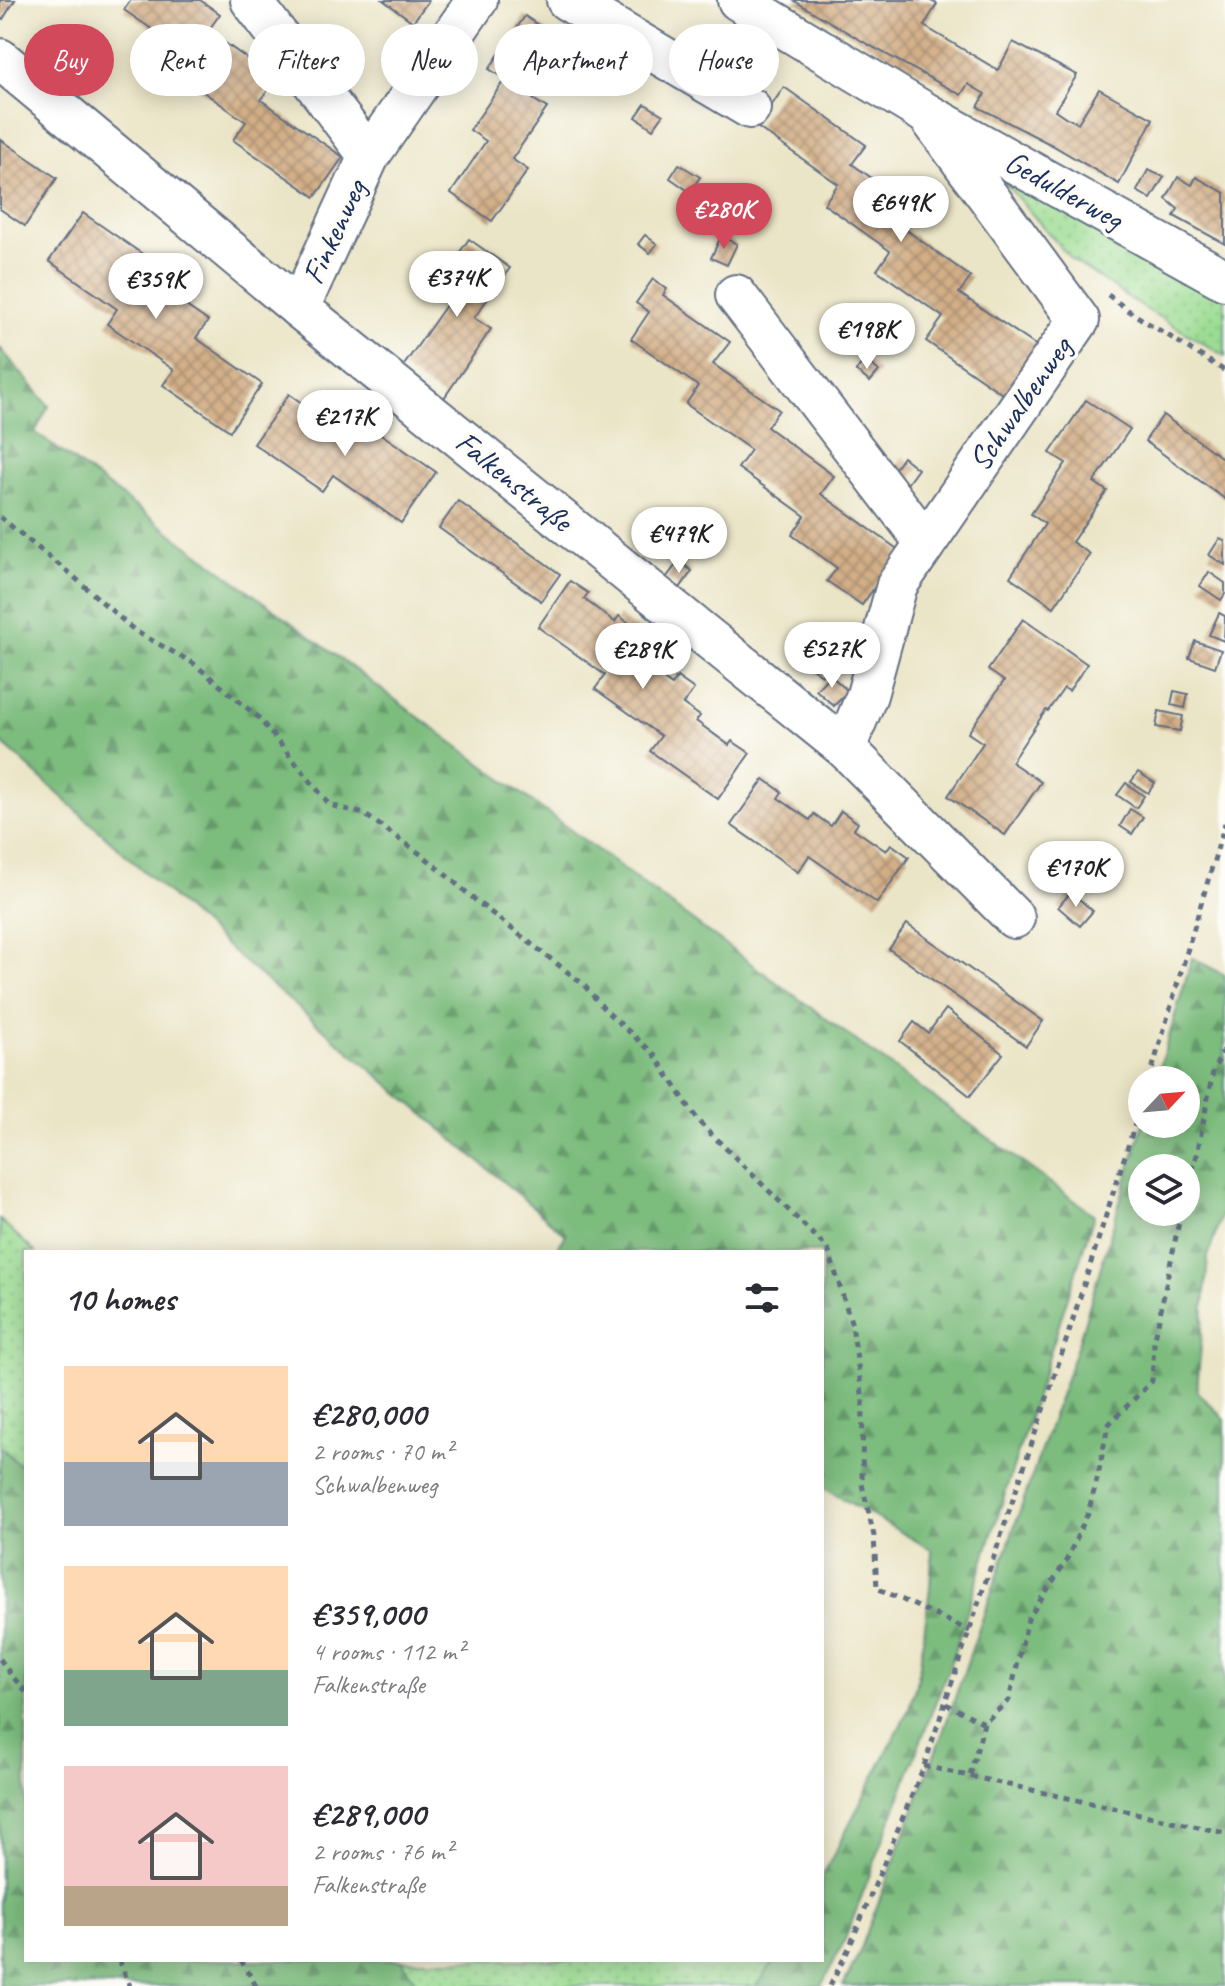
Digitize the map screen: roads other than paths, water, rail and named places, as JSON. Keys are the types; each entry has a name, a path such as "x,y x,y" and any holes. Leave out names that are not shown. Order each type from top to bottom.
{"street":[{"name":"Finkenweg","path":"251,0 369,156"},
{"name":"Finkenweg","path":"299,308 369,156 477,0"},
{"path":"567,0 750,108"},
{"name":"Gedulderweg","path":"738,0 927,114 1225,280"},
{"name":"Falkenstraße","path":"0,59 299,308 845,748 1014,918"},
{"name":"Schwalbenweg","path":"845,748 867,695 897,585 1079,320 927,114"},
{"path":"736,295 925,542"}]}
